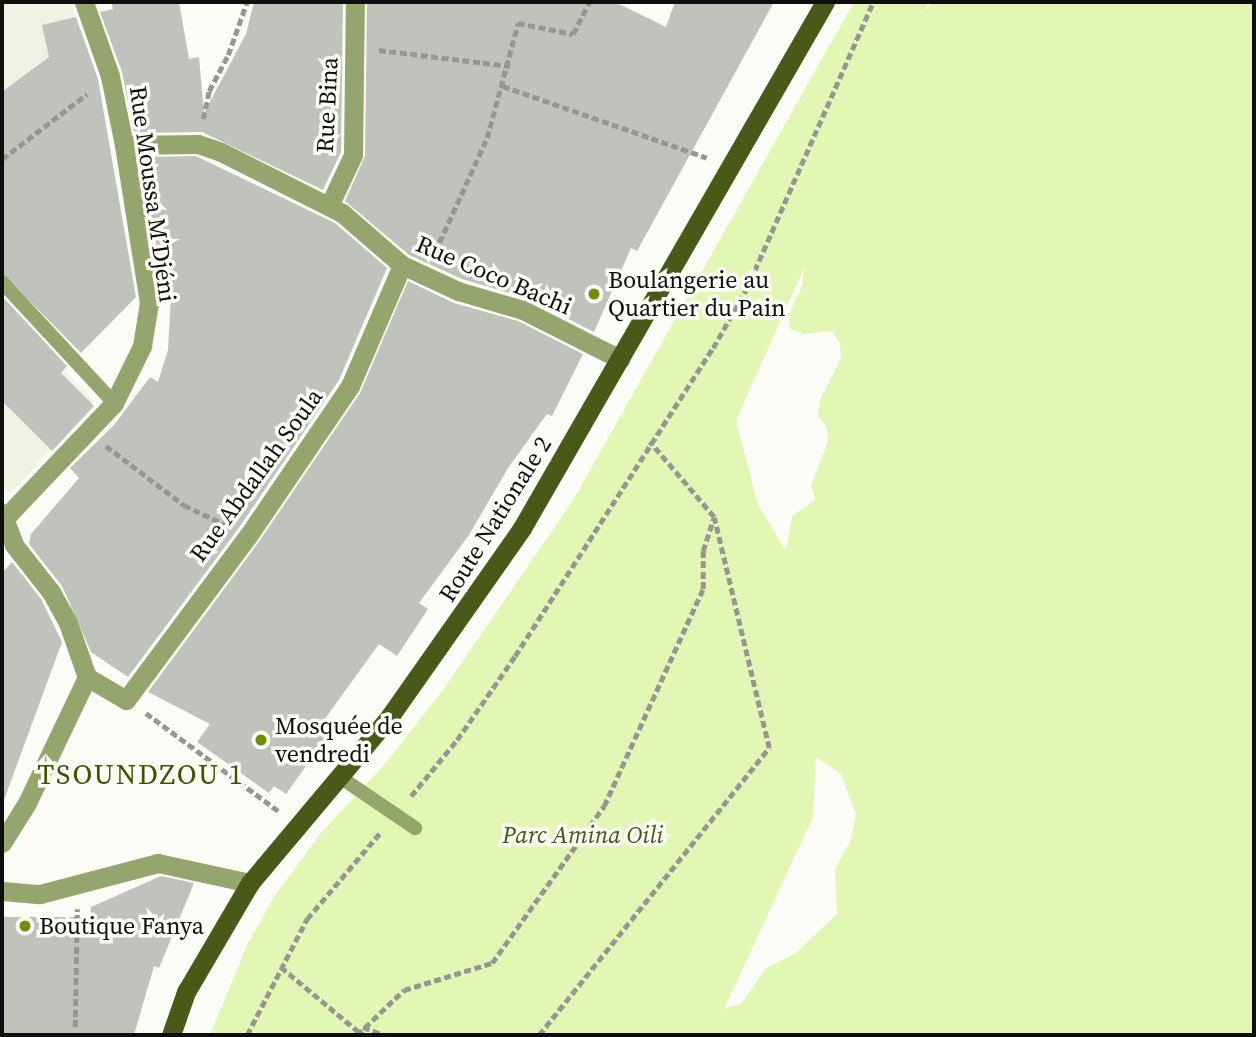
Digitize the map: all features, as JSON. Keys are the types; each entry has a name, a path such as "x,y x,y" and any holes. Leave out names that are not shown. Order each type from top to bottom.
{"main road":[{"name":"Route Nationale 2","path":"171,1035 186,992 250,883 340,777 452,633 508,549 620,359 728,165 825,2"}],"street":[{"name":"Rue Moussa M’Djéni","path":"4,515 88,433 114,403 142,346 149,303 124,145 110,76 84,2"},
{"name":"Rue Bina","path":"329,206 353,155 355,2"},
{"name":"Rue Coco Bachi","path":"124,145 198,144 280,179 329,206 402,265 523,310 620,359"},
{"name":"Rue Abdallah Soula","path":"126,700 248,536 350,386 402,265"},
{"path":"4,515 14,545 51,592 68,624 87,677 126,700"},
{"path":"2,843 27,803 87,677"},
{"path":"2,891 40,894 75,888 158,863 250,883"}],"lane":[{"path":"2,282 114,403"},
{"path":"340,777 415,828"}],"path":[{"path":"198,144 209,91 228,55 247,2"},
{"path":"424,275 460,202 510,66 518,23 573,34 589,2"},
{"path":"247,1035 307,919 396,814 493,687 746,290 873,2"},
{"path":"354,48 510,66"},
{"path":"2,159 110,76"},
{"path":"503,86 728,165"},
{"path":"88,433 184,505 248,536"},
{"path":"538,1035 769,748 714,517 650,442"},
{"path":"281,967 358,1034 404,990 492,963 604,806 703,589 702,551 714,517"},
{"path":"126,700 297,825"},
{"path":"75,888 79,932 75,1027"},
{"path":"363,1027 384,1035"}],"shaded area":[{"path":"2,2 71,2 90,87 2,151"},
{"path":"2,308 94,401 10,494 2,486"}],"green space":[{"name":"Parc Amina Oili","path":"854,2 928,2 925,10 933,2 1254,2 1254,1035 210,1035 248,943 274,897 321,833 385,764 443,690 572,502","holes":["804,268 802,286 789,314 790,329 804,334 832,331 840,343 841,359 820,400 818,416 827,427 828,442 811,485 815,500 792,516 786,551 758,505 736,420","816,757 841,774 856,814 850,842 835,869 837,914 795,954 766,968 741,1004 724,1009 813,817"]}],"building":[{"path":"111,2 179,2 189,59 199,57 204,113 246,34 254,2 343,2 341,152 323,190 202,132 134,133 122,72 100,12 113,9"},
{"path":"367,2 615,2 666,27 675,2 774,2 637,251 631,248 594,332 529,299 462,279 409,255 345,201 365,156"},
{"path":"76,17 98,79 136,297 81,353 2,273 2,92 49,57 42,25"},
{"path":"196,156 335,223 387,268 339,380 238,529 128,677 91,652 62,586 29,544 31,534 79,478 70,468 114,425 150,377 158,382 168,350 173,259 157,275 138,157"},
{"path":"408,281 454,303 518,321 583,354 552,416 547,414 508,468 469,535 419,603 428,609 397,656 379,644 316,731 326,738 286,794 274,786 269,793 197,742 210,724 148,692 258,543 360,393"},
{"path":"2,296 67,366 61,373 94,406 52,451 2,401"},
{"path":"12,562 41,599 62,642 4,800 2,573"},
{"path":"161,876 194,883 159,968 154,966 134,1035 2,1035 2,917 90,917 91,907"}],"place":[{"name":"Boulangerie au Quartier du Pain","path":"594,294"},
{"name":"Mosquée de vendredi","path":"261,740"},
{"name":"Boutique Fanya","path":"25,926"}],"district":[{"name":"TSOUNDZOU 1","path":"141,774"}]}
